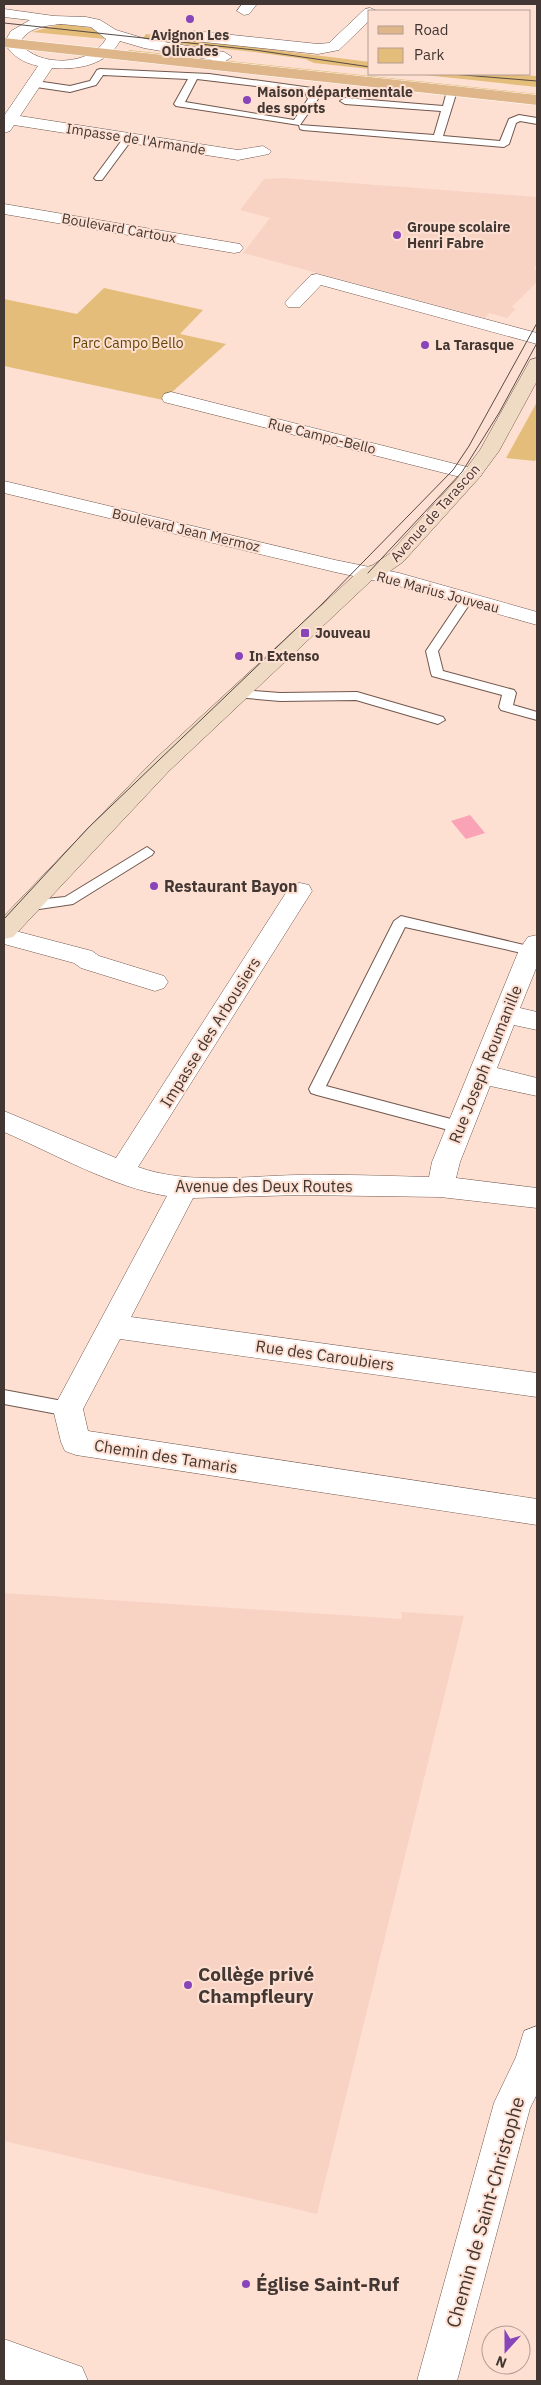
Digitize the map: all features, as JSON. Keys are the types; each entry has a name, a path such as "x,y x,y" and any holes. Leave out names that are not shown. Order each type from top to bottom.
{"main road":[{"path":"9,38 98,28 452,91 537,100"},
{"path":"98,28 224,57 368,72"},
{"path":"394,75 537,90"}],"street":[{"path":"4,13 64,20 98,28 318,49 334,47 368,14"},
{"path":"42,73 17,53 9,38 36,24 64,20"},
{"path":"8,118 42,73 80,62 98,28"},
{"name":"Impasse de l'Armande","path":"8,118 238,155 263,151"},
{"name":"Boulevard Cartoux","path":"4,208 234,248"},
{"path":"294,303 317,279 537,339"},
{"name":"Avenue de Tarascon","path":"4,931 161,766 368,573 380,569 396,558 472,474 489,451 535,374"},
{"name":"Rue Campo-Bello","path":"171,398 472,474"},
{"name":"Boulevard Jean Mermoz","path":"4,487 368,573"},
{"name":"Rue Marius Jouveau","path":"368,573 399,579 537,620"},
{"name":"Impasse des Arbousiers","path":"121,1172 300,891"},
{"path":"4,936 83,957 90,962 155,982"},
{"name":"Rue Joseph Roumanille","path":"440,1188 446,1162 505,1014 535,948"},
{"path":"505,1014 537,1021"},
{"path":"481,1074 537,1087"},
{"name":"Avenue des Deux Routes","path":"4,1121 121,1172 152,1183 185,1188 301,1185 440,1188 537,1198"},
{"path":"68,1410 185,1188"},
{"name":"Rue des Caroubiers","path":"112,1326 537,1385"},
{"name":"Chemin des Tamaris","path":"68,1410 76,1442 537,1512"},
{"name":"Chemin de Saint-Christophe","path":"437,2381 513,2104 536,2056"},
{"path":"4,2358 68,2381"}],"lane":[{"path":"102,83 100,72 194,77 288,86 308,90 313,99 297,123 179,104 194,77"},
{"path":"42,73 70,89 102,83 160,85"},
{"path":"438,138 452,91"},
{"path":"345,101 447,109"},
{"path":"303,127 504,144 512,122 518,118 537,120"},
{"path":"99,178 128,138"},
{"path":"467,599 432,651 437,673 509,693 506,707 537,716"},
{"path":"240,694 280,697 356,696 438,720"},
{"path":"26,906 68,902 147,852"},
{"path":"460,1127 317,1088 401,921 535,948"},
{"path":"4,1397 68,1410"}],"shaded area":[{"name":"Groupe scolaire Henri Fabre","path":"284,178 537,197 537,264 534,269 537,271 537,282 512,307 516,309 507,318 489,313 485,318 243,253 270,218 240,210 264,179"},
{"path":"470,815 485,833 466,839 451,821"},
{"name":"Collège privé Champfleury","path":"4,1593 402,1619 401,1612 464,1616 317,2214 4,2141"}],"green space":[{"path":"61,24 92,28 105,39 32,32"},
{"path":"146,34 368,62 368,69 314,63 305,59 254,52 142,40"},
{"path":"129,50 537,94 537,96 128,52"},
{"path":"424,75 537,76 537,87"},
{"name":"Parc Campo Bello","path":"104,288 203,310 180,334 226,344 163,400 4,366 4,299 77,314"},
{"path":"537,402 537,457 535,461 506,458"}],"tram line":[{"path":"4,23 255,50 368,67"},
{"path":"463,75 537,81"},
{"path":"4,919 88,828 322,604 453,470 469,446 537,323"},
{"path":"368,573 462,472 499,413 537,343"}],"place":[{"name":"Avignon Les Olivades","path":"190,19"},
{"name":"Maison départementale des sports","path":"247,100"},
{"name":"Groupe scolaire Henri Fabre","path":"397,235"},
{"name":"La Tarasque","path":"425,345"},
{"name":"Jouveau","path":"305,633"},
{"name":"In Extenso","path":"239,656"},
{"name":"Restaurant Bayon","path":"154,886"},
{"name":"Collège privé Champfleury","path":"188,1985"},
{"name":"Église Saint-Ruf","path":"246,2284"}]}
